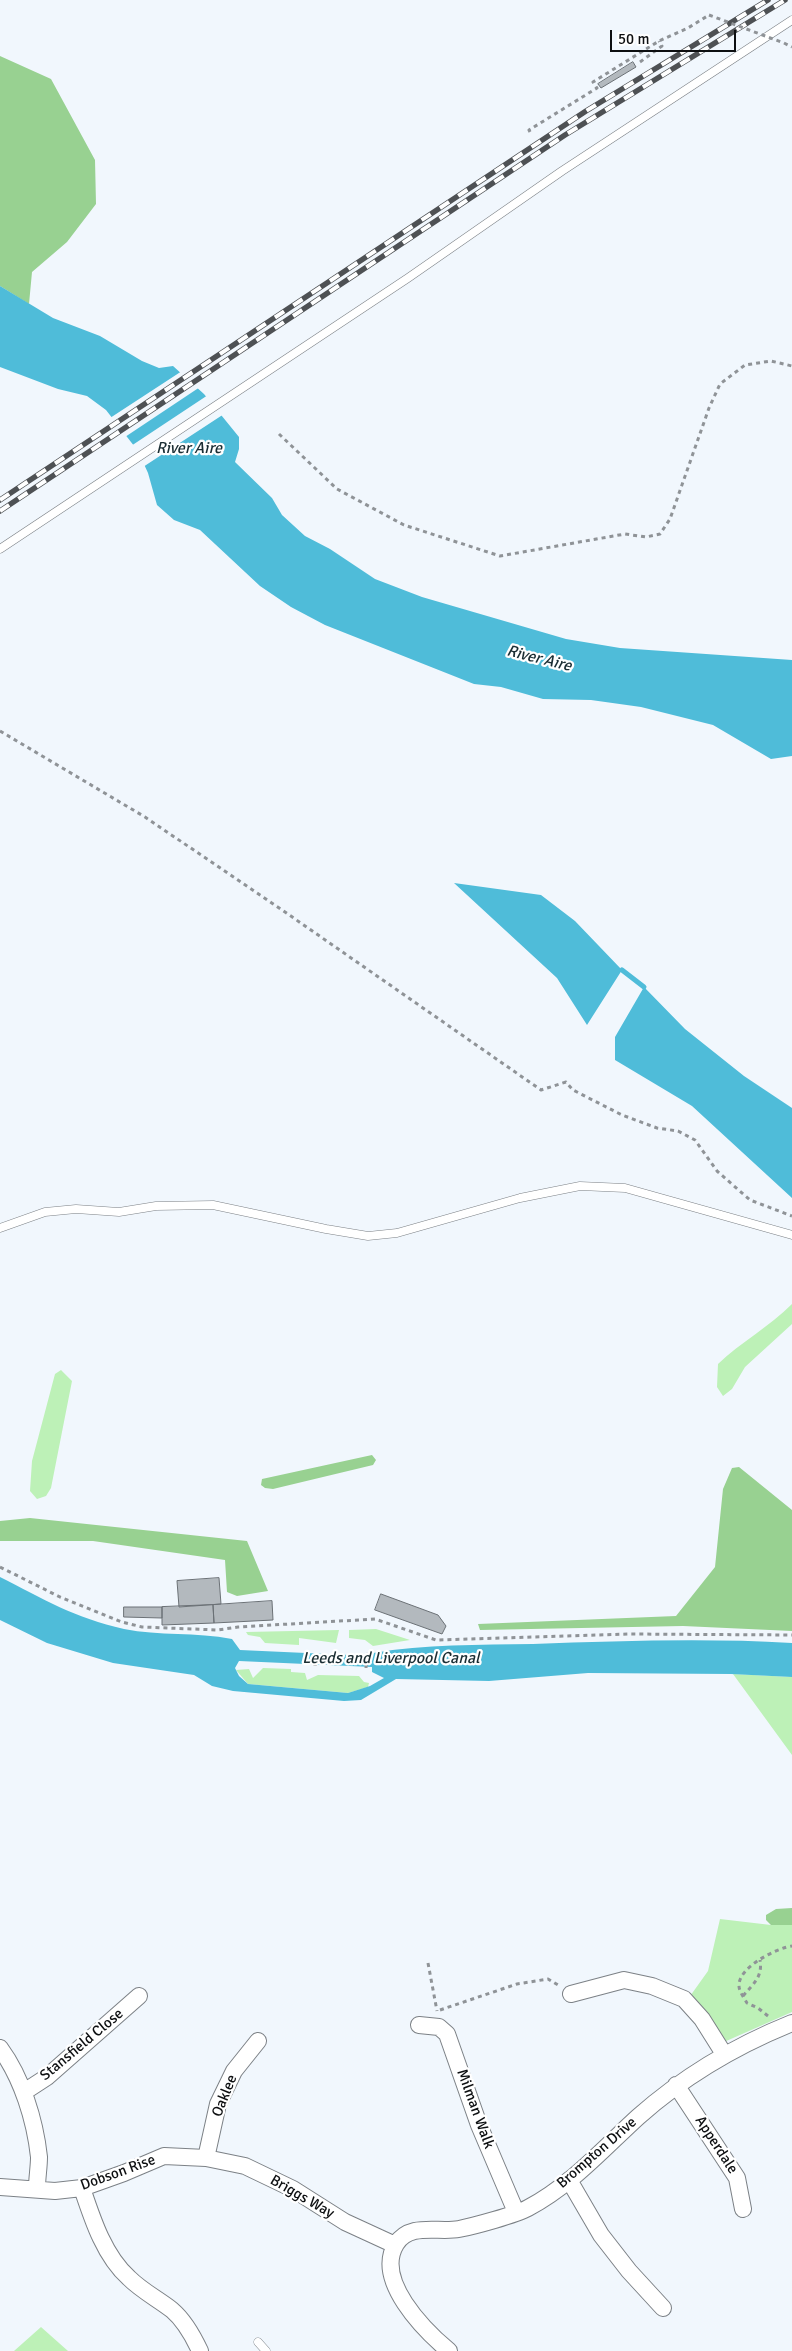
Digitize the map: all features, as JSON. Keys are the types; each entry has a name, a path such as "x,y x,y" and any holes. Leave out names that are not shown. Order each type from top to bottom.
{"street":[{"path":"571,1994 624,1980 652,1986 684,1999 702,2019 724,2054"},
{"name":"Stansfield Close","path":"24,2092 47,2077 140,1996"},
{"path":"419,2025 438,2019"},
{"name":"Milman Walk","path":"438,2019 447,2034 479,2125 516,2212"},
{"name":"Brompton Drive","path":"395,2245 404,2236 418,2230 458,2229 527,2209 569,2180 676,2085 724,2054 792,2023"},
{"name":"Oaklee","path":"206,2158 218,2104 234,2071 258,2041"},
{"path":"0,2048 24,2092 34,2128 39,2158 36,2188"},
{"name":"Apperdale","path":"676,2085 737,2178 743,2208"},
{"name":"Dobson Rise","path":"0,2187 36,2188 55,2191 82,2188 164,2156 206,2158"},
{"name":"Briggs Way","path":"206,2158 245,2166 294,2189 345,2222 395,2245"},
{"path":"569,2180 602,2235 629,2271 662,2308"},
{"path":"82,2188 92,2219 109,2253 128,2277 173,2311 190,2330 200,2351"},
{"path":"395,2245 392,2279 399,2297 437,2342 449,2351"}],"lane":[{"path":"0,549 408,278 562,171 792,20"},
{"path":"0,1228 45,1212 76,1209 119,1212 156,1206 213,1205 368,1236 397,1233 520,1198 580,1186 625,1188 792,1235"},
{"path":"258,2342 266,2351"}],"path":[{"path":"530,132 529,130 597,88 593,82 659,41 688,28 709,15 792,47"},
{"path":"640,62 662,46 659,41"},
{"path":"279,434 337,489 404,525 500,556 625,534 646,536 660,534 670,519 709,408 720,384 745,365 771,361 792,366"},
{"path":"0,731 161,828 541,1090 566,1082 573,1090 622,1115 657,1128 678,1132 696,1140 717,1172 750,1200 792,1216"},
{"path":"0,1567 106,1616 142,1627 218,1630 247,1626 375,1619 436,1640 630,1634 792,1635"},
{"path":"315,1666 316,1651"},
{"path":"366,1668 367,1652"},
{"path":"774,2030 766,2014 747,2003 738,1987 746,1971 760,1960 780,1948 792,1946"},
{"path":"742,1996 759,1979 762,1968 760,1960"},
{"path":"428,1963 438,2019 499,1989 548,1979 571,1994"}],"green space":[{"path":"0,56 51,79 95,160 96,204 67,242 32,272 29,304 0,286"},
{"path":"792,1304 792,1324 745,1367 732,1389 723,1396 717,1387 718,1364"},
{"path":"61,1370 72,1381 51,1488 46,1496 37,1499 30,1491 32,1461 55,1374"},
{"path":"372,1455 376,1460 373,1465 273,1489 265,1488 261,1485 262,1479"},
{"path":"739,1467 792,1510 792,1631 683,1626 480,1630 478,1624 676,1616 715,1567 723,1489 732,1468"},
{"path":"30,1518 247,1541 268,1591 237,1596 227,1592 225,1560 93,1541 0,1541 0,1521"},
{"path":"376,1629 410,1640 373,1646 365,1640 349,1638 349,1630"},
{"path":"339,1630 336,1643 299,1638 299,1645 265,1643 260,1637 248,1635 246,1632"},
{"path":"263,1668 291,1669 291,1672 305,1673 307,1680 318,1675 359,1676 364,1682 369,1683 368,1687 348,1693 248,1684 236,1670 249,1669 253,1678"},
{"path":"733,1674 792,1677 792,1755"},
{"path":"792,1908 792,1925 771,1925 766,1920 766,1915 776,1909"},
{"path":"720,1919 771,1925 792,1924 792,2012 724,2042 688,1999 708,1971"},
{"path":"41,2327 68,2351 14,2351"}],"water":[{"name":"River Aire","path":"0,286 53,318 100,336 142,361 159,368 173,366 204,394 239,437 239,449 235,462 272,498 282,515 305,536 330,549 375,579 422,597 566,639 620,648 792,660 792,756 771,759 713,725 641,707 591,700 543,699 501,687 474,684 325,625 291,607 260,586 200,530 174,520 157,505 148,473 138,451 106,410 87,396 58,389 0,367"},
{"path":"454,883 541,895 575,921 622,970 587,1025 557,978"},
{"path":"644,987 685,1029 744,1076 792,1108 792,1198 692,1106 615,1060 615,1037"},
{"name":"Leeds and Liverpool Canal","path":"0,1577 75,1614 106,1625 137,1631 205,1635 232,1639 240,1650 372,1656 373,1653 393,1650 452,1646 662,1640 792,1643 792,1677 731,1674 588,1673 489,1681 396,1679 361,1700 344,1701 233,1691 212,1686 194,1675 113,1663 47,1643 0,1620","holes":["239,1661 372,1667 372,1672 384,1678 370,1686 348,1693 248,1684 239,1676 235,1668"]}],"pier":[{"path":"182,371 200,387 125,437 110,418"},
{"path":"208,395 224,414 143,467 131,446"}],"building":[{"path":"633,62 636,67 601,88 598,84"},
{"path":"219,1578 221,1604 179,1607 177,1581"},
{"path":"381,1594 438,1615 446,1626 442,1634 375,1610"},
{"path":"272,1601 273,1620 214,1623 213,1605"},
{"path":"213,1605 214,1623 162,1625 162,1607"},
{"path":"124,1607 162,1607 162,1618 124,1617"}],"waterway":[{"path":"622,970 644,987"}],"railway":[{"path":"0,500 586,111 768,0"},
{"path":"0,511 565,135 785,0"}]}
